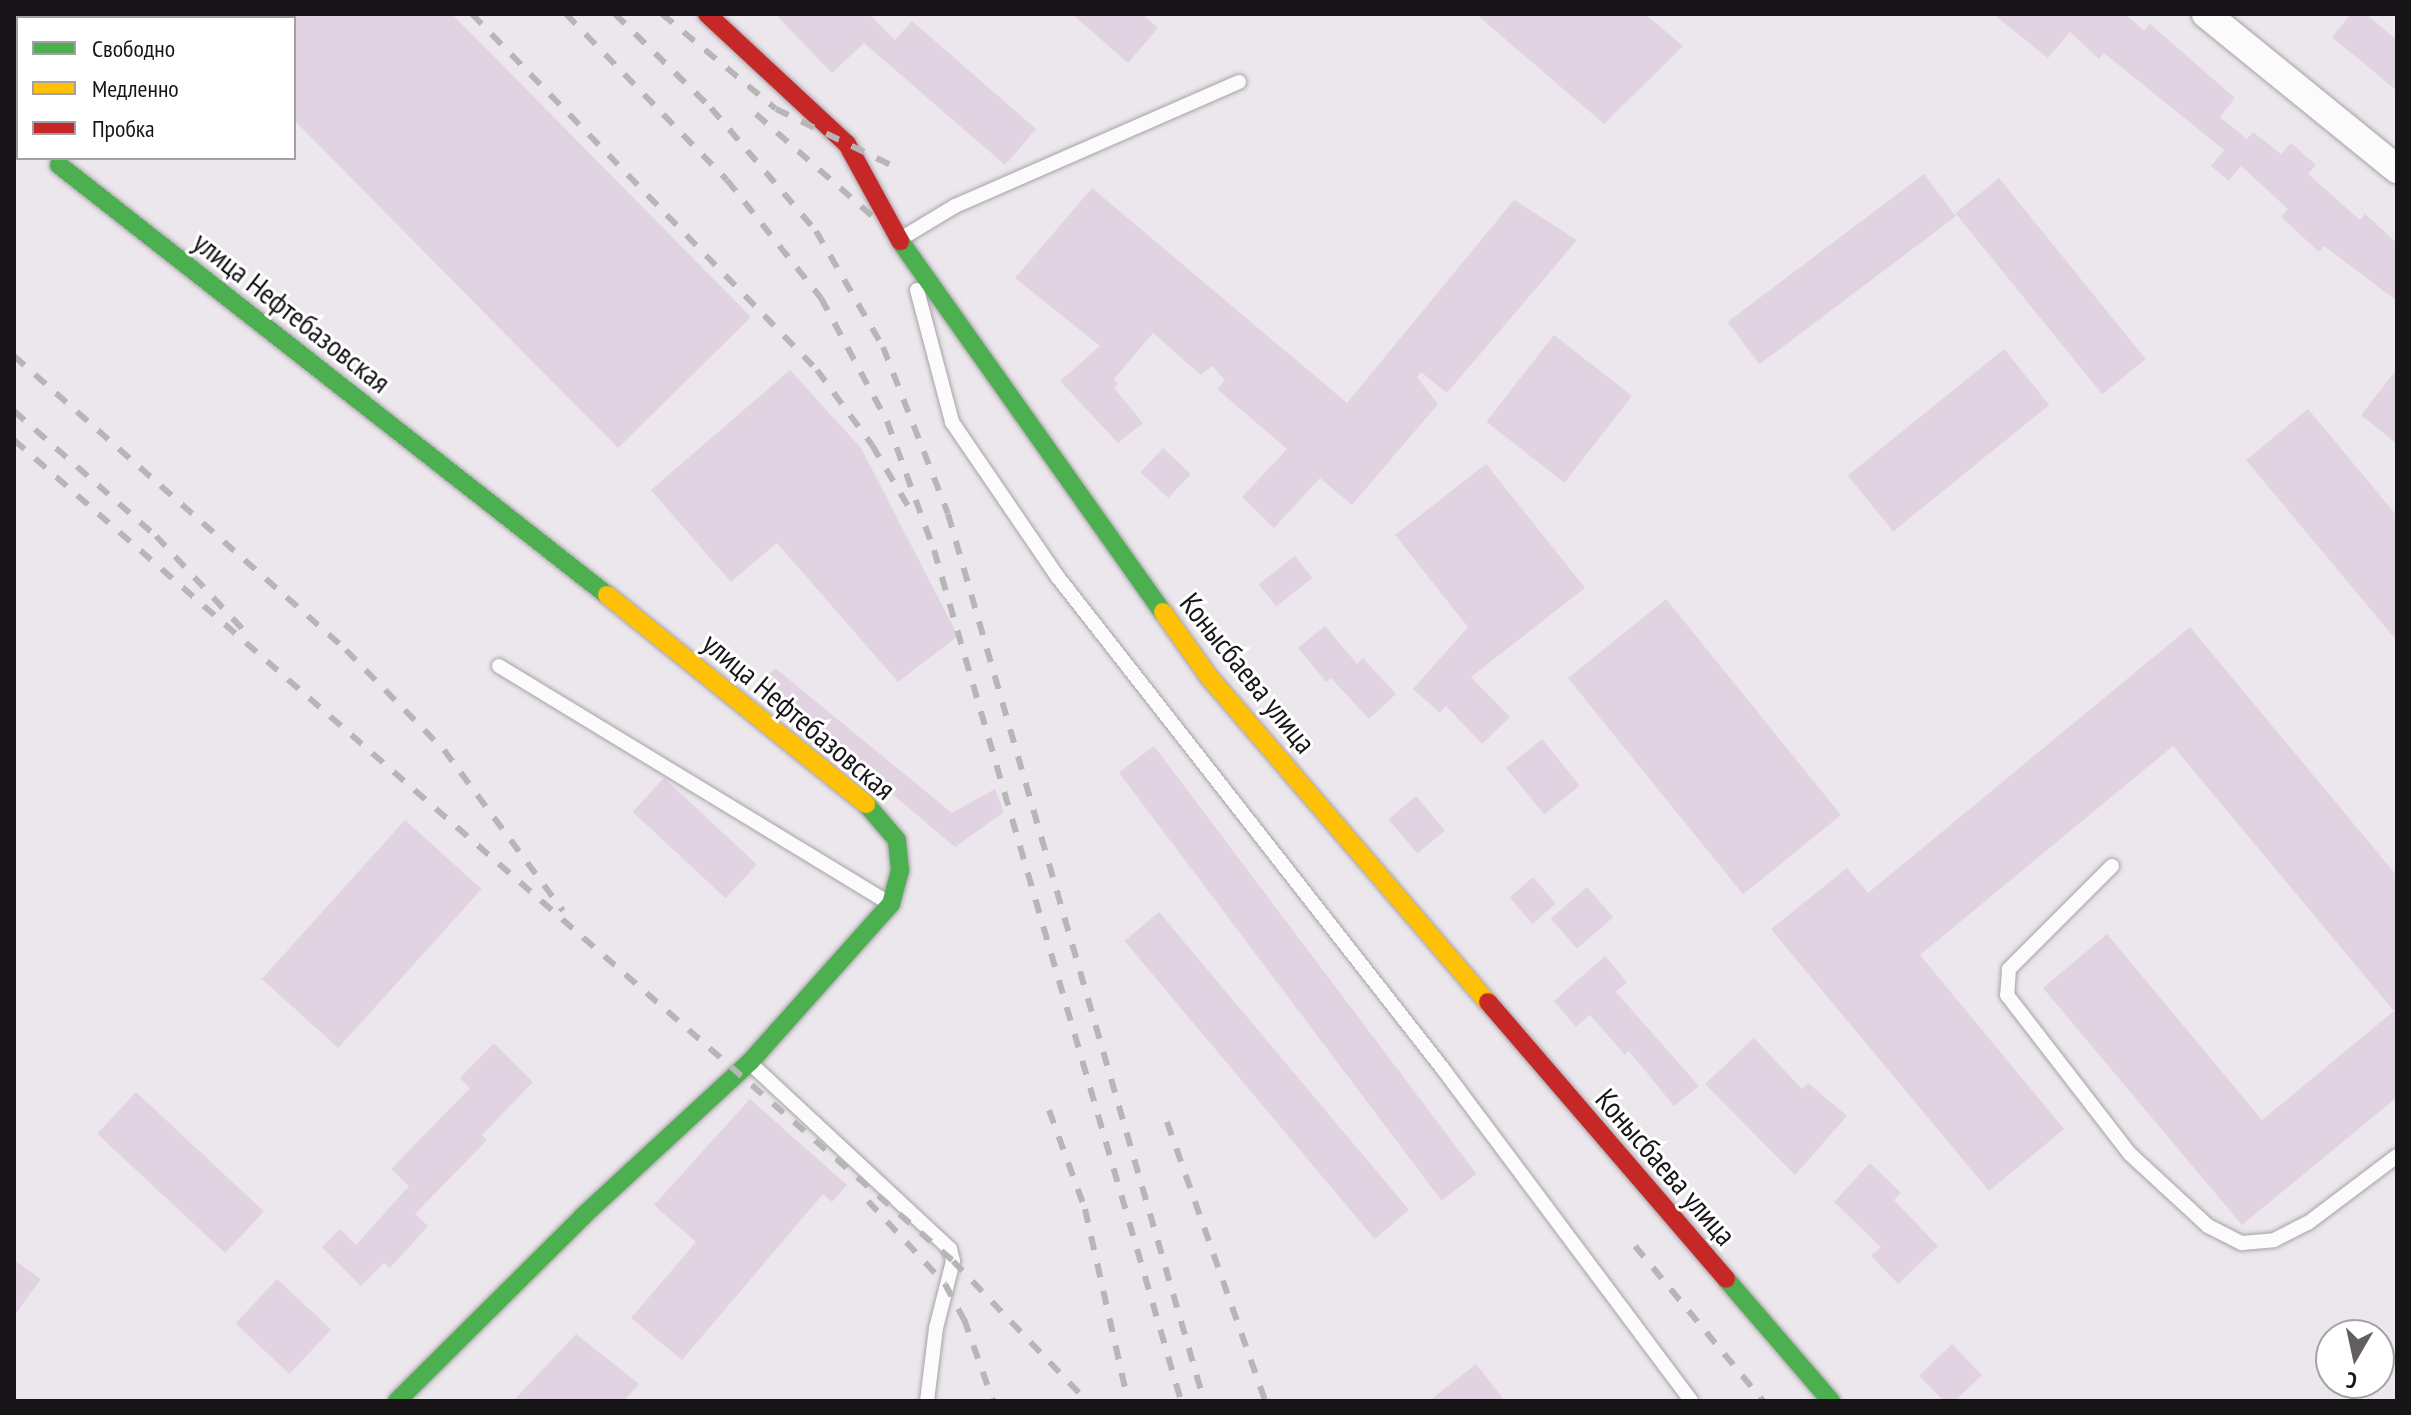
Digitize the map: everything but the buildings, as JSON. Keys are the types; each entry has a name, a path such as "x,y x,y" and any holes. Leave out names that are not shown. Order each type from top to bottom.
{"street":[{"name":"Конысбаева улица","path":"707,14 847,144 899,240 1209,677 1831,1401"},
{"path":"2206,14 2397,169"},
{"name":"улица Нефтебазовская","path":"59,165 879,814 897,840 900,870 891,904 750,1062 583,1216 397,1401"}],"lane":[{"path":"1239,82 955,206 899,240 927,316 952,422 1048,563 1443,1069 1691,1401"},
{"path":"499,666 891,904"},
{"path":"2112,866 2009,969 2007,995 2130,1154 2208,1226 2242,1243 2274,1240 2308,1223 2397,1156"},
{"path":"750,1062 950,1249 953,1261 936,1328 927,1401"}],"railway":[{"path":"472,14 817,370 872,445 912,513"},
{"path":"566,14 727,180 821,298 887,421 934,550 1181,1401"},
{"path":"615,14 711,108 816,231 883,347 948,514 1204,1401"},
{"path":"662,14 776,109 893,166"},
{"path":"756,114 879,222"},
{"path":"14,356 346,650 444,750 563,911"},
{"path":"14,411 156,536 247,634"},
{"path":"14,440 953,1261 1087,1401"},
{"path":"1049,1110 1085,1209 1128,1401"},
{"path":"1167,1122 1265,1401"},
{"path":"868,1201 945,1284 964,1319 993,1401"},
{"path":"1635,1246 1763,1401"}],"traffic: fast":[{"path":"59,165 607,595"},
{"path":"900,241 1163,612"},
{"path":"397,1401 583,1216 750,1062 891,904 900,870 897,840 866,804"},
{"path":"1726,1279 1831,1401"}],"traffic: slow":[{"path":"607,595 866,804"},
{"path":"1163,612 1209,677 1488,1002"}],"traffic: jam":[{"path":"707,14 847,144 900,241"},
{"path":"1488,1002 1726,1279"}]}
